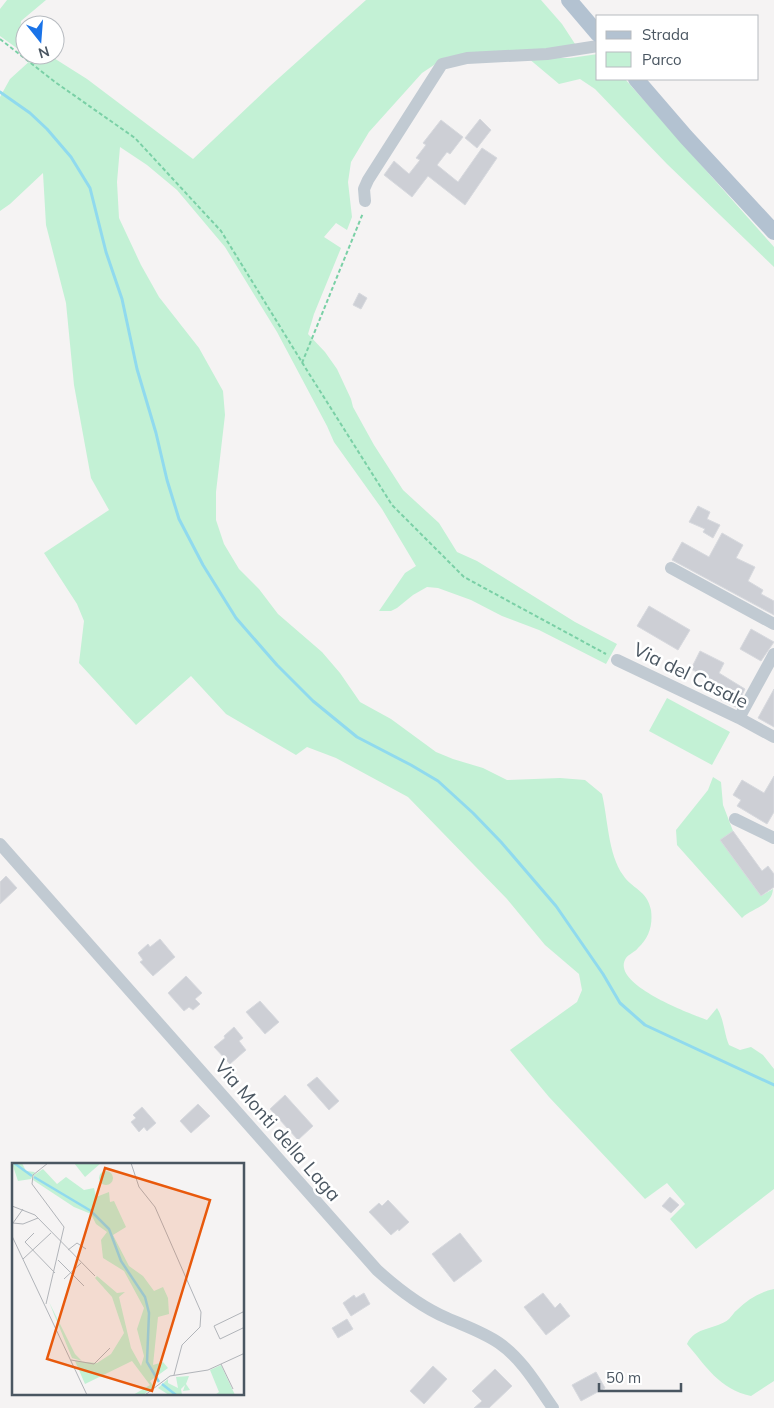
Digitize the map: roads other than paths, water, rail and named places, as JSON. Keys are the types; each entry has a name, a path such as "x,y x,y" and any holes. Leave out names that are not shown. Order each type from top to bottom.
{"main road":[{"path":"569,0 596,32"},
{"path":"637,80 686,137 774,232"}],"street":[{"path":"366,200 364,188 368,180 442,64 467,58 547,54 596,46"},
{"path":"670,568 774,624"},
{"path":"739,718 774,654"},
{"name":"Via del Casale","path":"617,660 739,718 774,738"},
{"path":"735,819 774,838"},
{"name":"Via Monti della Laga","path":"0,844 378,1270 405,1293 429,1308 482,1333 503,1346 524,1367 553,1408"}],"waterway":[{"path":"0,92 30,113 47,129 71,157 90,188 106,252 122,299 137,369 179,519 203,565 236,618 277,665 313,701 357,737 438,781 473,813 501,842 556,906 603,974 620,1003 645,1025 774,1085"}]}
